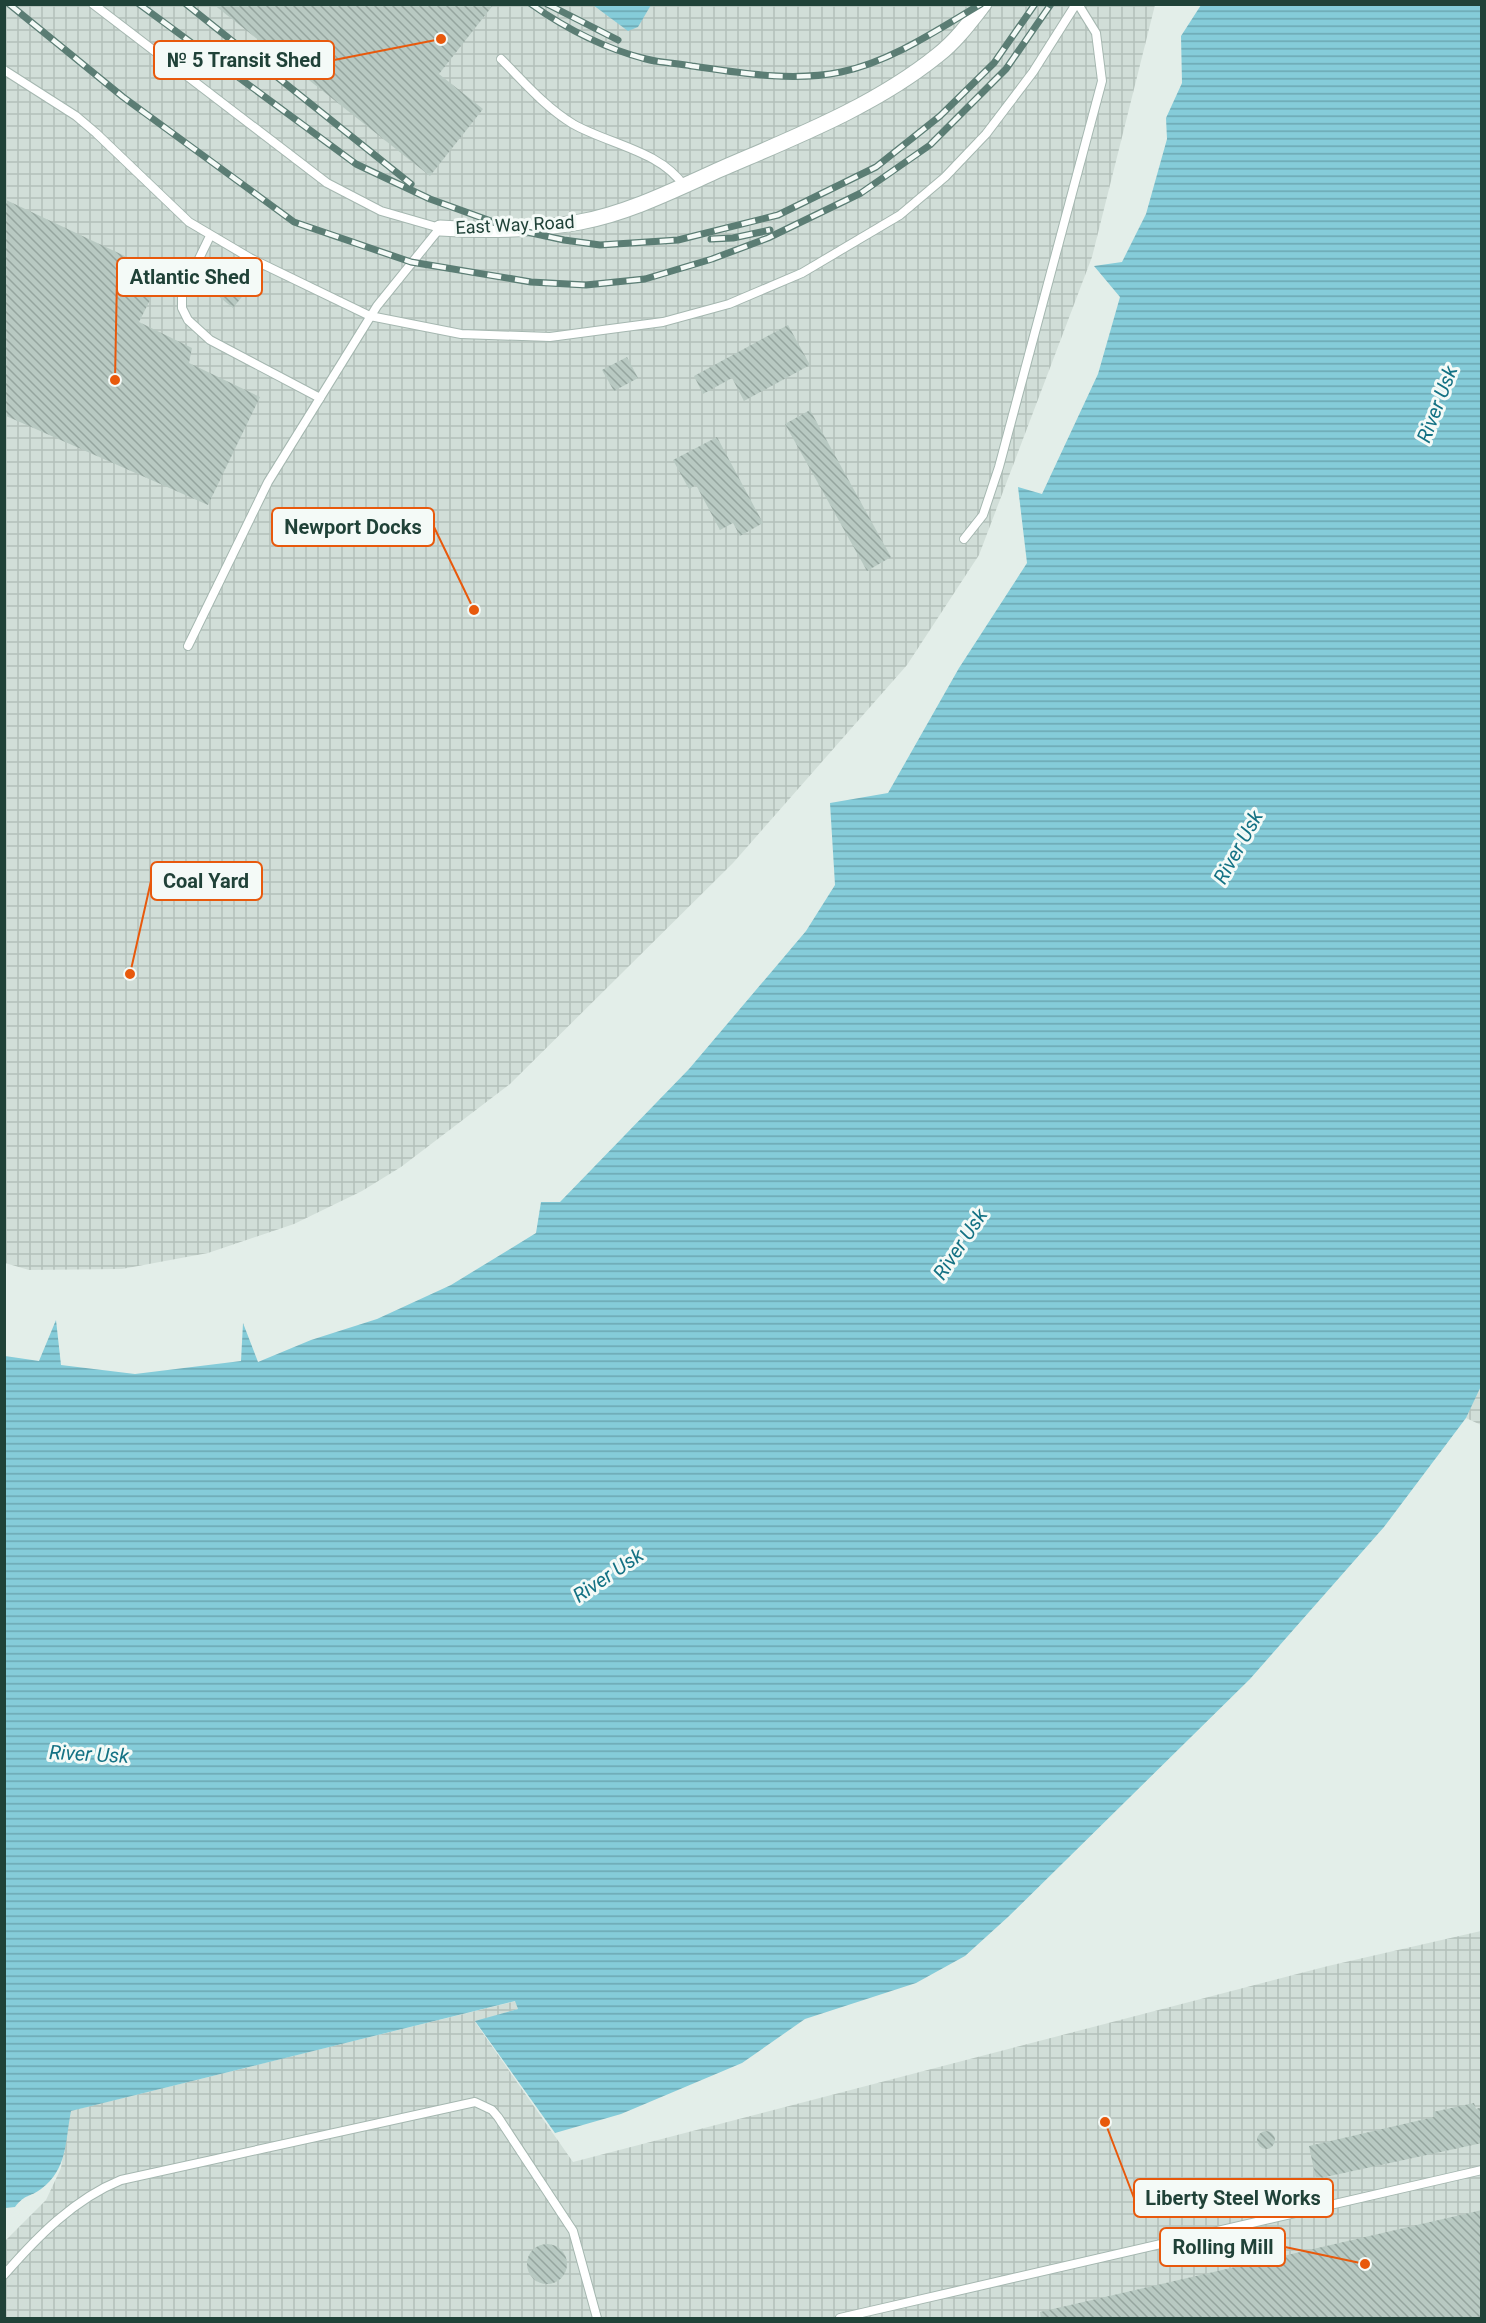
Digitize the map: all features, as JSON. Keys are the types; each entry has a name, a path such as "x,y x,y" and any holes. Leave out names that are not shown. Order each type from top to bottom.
{"street":[{"name":"East Way Road","path":"440,228 513,229 582,222 619,211 684,186 816,127 921,69 955,40 984,4"}],"lane":[{"path":"93,4 336,189 381,211 440,228"},
{"path":"4,70 83,122 189,222 210,236 370,316 432,329 492,337 580,335 698,314 766,290 853,245 922,198 986,134 1038,64 1077,4 1090,21 1100,46 1102,81 1099,96 993,489 983,515 964,540"},
{"path":"501,59 554,111 595,136 653,158 677,175 684,186"},
{"name":"East Way Road","path":"188,646 256,504 370,316 440,228"},
{"path":"210,236 182,294 182,308 188,320 210,339 320,398"},
{"path":"4,2275 70,2211 98,2191 121,2180 475,2102 492,2110 498,2117 573,2231 597,2319"},
{"path":"840,2319 1482,2170"}],"shaded area":[{"path":"4,5 1155,5 1092,257 979,555 907,665 733,863 510,1084 401,1167 362,1191 294,1224 208,1253 122,1269 29,1270 5,1263"},
{"path":"1481,1384 1481,1425 1466,1418"},
{"path":"1481,1931 1481,2318 5,2318 4,2242 46,2200 61,2168 70,2111 516,2001 518,2009 475,2022 573,2162 1328,1966"}],"water":[{"path":"593,5 651,5 638,27 628,31"},
{"name":"River Usk","path":"1201,5 1481,5 1482,1384 1466,1418 1384,1527 1250,1679 1008,1917 965,1956 916,1983 805,2019 742,2063 621,2114 555,2133 475,2021 518,2009 515,2001 71,2111 64,2154 56,2173 41,2189 15,2207 5,2208 5,1356 39,1361 56,1320 61,1365 135,1374 241,1361 243,1323 258,1362 311,1340 377,1319 451,1285 536,1233 541,1202 560,1202 689,1069 806,931 835,885 830,803 888,793 959,668 1027,563 1018,487 1042,494 1098,374 1120,297 1094,266 1122,262 1146,214 1167,139 1166,118 1182,83 1181,36"}],"building":[{"path":"213,4 494,4 439,74 483,109 430,176"},
{"path":"4,199 163,274 139,322 192,348 189,363 260,397 208,505 4,415"},
{"path":"224,276 245,293 233,308 212,291"},
{"path":"788,325 810,365 744,401 732,378 703,394 694,376"},
{"path":"627,357 638,378 614,391 602,370"},
{"path":"810,410 891,557 867,571 785,424"},
{"path":"717,437 763,523 740,536 733,523 720,530 696,485 689,489 673,460"},
{"path":"1474,2103 1476,2109 1482,2107 1482,2143 1316,2179 1309,2146 1434,2117 1433,2112"},
{"path":"1266,2131 1272,2134 1275,2140 1272,2146 1266,2149 1260,2146 1257,2140 1260,2134"},
{"path":"1482,2210 1482,2319 1041,2319 1040,2312"},
{"path":"547,2244 555,2245 561,2250 566,2256 566,2272 561,2278 555,2283 547,2284 539,2283 533,2278 528,2272 527,2264 528,2256 533,2250 539,2245"}],"railway":[{"path":"9,4 123,97 294,222 411,262 531,282 586,285 645,279 712,259 768,238 861,193 930,145 1006,69 1051,4"},
{"path":"139,4 356,164 430,199 513,229 600,245 678,240 778,215 876,167 940,116 994,63 1035,4"},
{"path":"186,4 411,184"},
{"path":"531,4 586,37 631,55 748,74 785,76 823,75 860,67 914,44 981,4"},
{"path":"547,4 618,40"},
{"path":"711,239 733,238 770,230"}],"place":[{"name":"№ 5 Transit Shed","path":"441,39"},
{"name":"Atlantic Shed","path":"115,380"},
{"name":"Newport Docks","path":"474,610"},
{"name":"Coal Yard","path":"130,974"},
{"name":"Liberty Steel Works","path":"1105,2122"},
{"name":"Rolling Mill","path":"1365,2264"}]}
